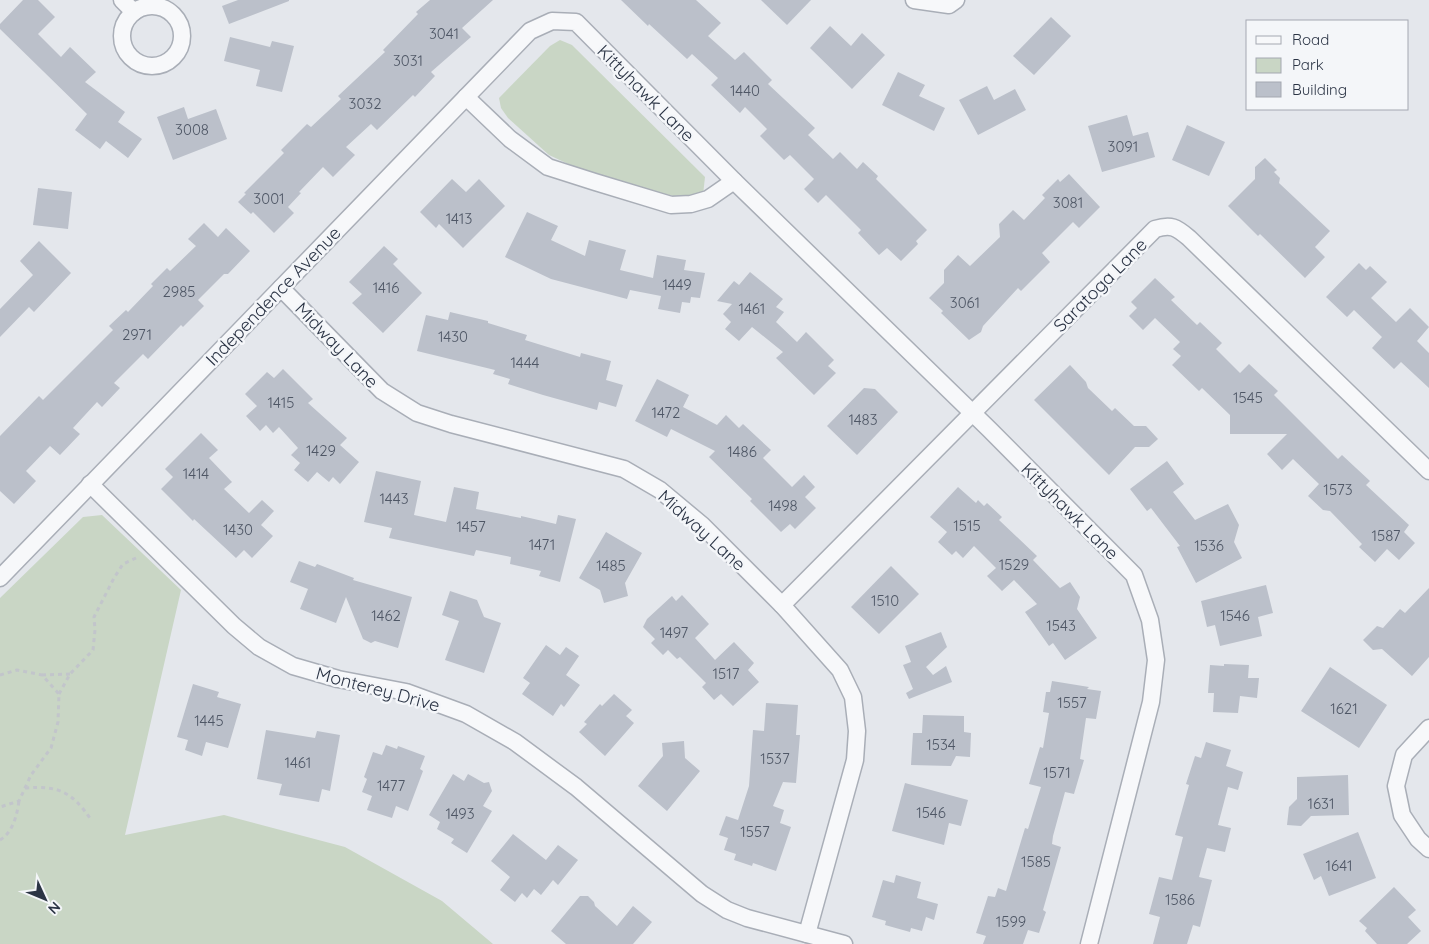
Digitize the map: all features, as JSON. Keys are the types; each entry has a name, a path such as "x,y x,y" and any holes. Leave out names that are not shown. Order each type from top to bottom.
{"street":[{"path":"122,0 134,12"},
{"path":"914,0 949,5 956,0"},
{"name":"Independence Avenue","path":"0,578 530,31 552,21"},
{"name":"Kittyhawk Lane","path":"552,21 576,22 734,181 1102,542 1134,576 1150,620 1156,660 1151,702 1090,944"},
{"path":"466,97 510,139 548,167 576,176 671,205 691,204 708,199 734,181"},
{"name":"Saratoga Lane","path":"782,605 1155,229 1167,226 1179,229 1189,238 1429,471"},
{"name":"Midway Lane","path":"281,288 382,391 417,413 624,469 660,490 702,525 782,605 840,670 854,697 857,731 855,760 807,934"},
{"name":"Monterey Drive","path":"90,484 234,626 259,647 293,666 338,679 406,692 466,714 515,742 576,786 702,894 727,910 747,918 844,944"},
{"path":"1429,728 1404,755 1396,786 1402,815 1418,839 1429,849"}],"path":[{"path":"0,840 4,838 16,819 19,801 31,775 51,748 58,722 59,694 70,674 93,650 94,617 122,564 136,558"},
{"path":"0,675 17,670 42,675 70,674"},
{"path":"42,675 59,694"},
{"path":"25,788 52,788 67,794 80,804 92,821"},
{"path":"0,807 19,801"}],"green space":[{"path":"560,40 572,45 705,177 703,195 687,199 594,176 549,155 508,118 501,108 499,98 550,46"},
{"path":"102,515 181,590 125,835 224,815 345,847 442,901 493,944 0,944 0,598 83,517"}],"building":[{"path":"23,0 38,0 55,17 38,34 61,57 70,47 96,72 85,82 125,112 118,122 142,139 128,158 106,141 100,149 75,130 87,114 0,29 0,24"},
{"path":"238,0 289,1 229,24 222,6"},
{"path":"430,0 493,0 462,28 471,37 431,72 435,76 415,97 413,95 377,130 371,124 346,147 355,155 333,177 323,167 299,192 301,193 288,207 294,213 274,233 253,212 251,214 238,202 246,194 244,193 284,153 281,150 307,124 311,127 341,99 338,96 385,52 383,50 418,14 416,12"},
{"path":"621,0 696,0 721,23 708,36 735,60 744,52 772,80 768,84 815,128 808,135 833,159 840,152 857,169 863,162 878,176 876,179 927,230 916,241 918,244 901,261 887,248 879,255 858,233 861,230 826,195 818,203 804,189 814,179 790,155 784,160 760,136 767,129 745,107 740,113 711,85 718,78 692,54 687,59"},
{"path":"761,0 811,0 787,25"},
{"path":"1051,17 1071,36 1034,75 1013,56"},
{"path":"830,26 851,46 862,33 885,55 852,89 810,48"},
{"path":"230,37 270,47 272,41 294,46 282,92 256,86 260,70 224,61"},
{"path":"898,72 925,85 919,96 945,108 934,131 882,105"},
{"path":"987,86 994,100 1015,89 1026,110 978,135 959,100"},
{"path":"184,107 188,119 216,109 227,139 173,160 157,117"},
{"path":"1127,115 1133,136 1148,132 1155,157 1102,172 1088,126"},
{"path":"1187,125 1225,142 1209,176 1172,160"},
{"path":"1265,158 1277,170 1274,172 1280,178 1279,183 1330,231 1315,247 1325,257 1305,278 1228,206 1255,179 1255,167"},
{"path":"1069,174 1100,207 1079,228 1073,222 1042,253 1050,262 1021,291 1018,288 983,326 981,332 969,340 941,313 943,311 929,298 944,283 944,270 958,255 970,266 1000,237 999,224 1013,210 1024,220 1045,198 1042,195 1058,179 1060,182"},
{"path":"452,179 466,192 479,179 505,206 463,248 439,224 436,228 420,212"},
{"path":"38,188 72,192 68,229 33,225"},
{"path":"527,212 558,226 551,240 585,256 589,240 626,250 620,270 653,278 657,255 686,260 684,270 705,273 700,298 691,297 690,303 682,302 680,313 658,309 661,296 630,290 627,299 551,279 505,257"},
{"path":"204,223 218,237 226,228 250,251 228,274 224,274 198,300 204,306 183,327 181,325 148,359 143,354 114,383 120,388 102,407 97,402 73,428 80,434 60,455 50,446 26,471 36,481 14,504 0,491 0,436 39,396 43,400 113,330 109,326 126,310 128,312 167,268 170,271 196,246 188,239"},
{"path":"39,241 71,273 34,312 29,307 0,337 0,309 33,275 20,261"},
{"path":"384,246 398,259 393,264 422,293 383,333 352,303 362,294 349,282"},
{"path":"1359,263 1366,270 1370,266 1387,282 1371,298 1396,322 1410,308 1429,327 1417,341 1429,353 1429,388 1401,362 1394,369 1372,348 1382,337 1354,310 1347,317 1326,297"},
{"path":"750,272 783,299 776,307 784,312 776,322 797,342 806,332 834,360 828,366 836,373 814,395 776,358 783,352 752,327 739,341 725,329 731,322 723,314 732,304 717,301 734,281 739,285"},
{"path":"1155,278 1175,297 1171,300 1197,325 1200,322 1222,343 1216,349 1240,373 1249,364 1278,391 1274,395 1338,459 1342,455 1370,481 1366,485 1409,525 1404,532 1415,543 1399,560 1387,549 1375,562 1359,547 1362,544 1330,511 1323,510 1308,496 1319,484 1293,459 1282,470 1267,454 1287,434 1230,434 1230,415 1202,388 1199,391 1172,365 1181,356 1173,349 1180,342 1155,318 1143,330 1129,316 1137,308 1131,302"},
{"path":"450,312 488,321 488,323 527,335 525,340 580,357 581,353 611,361 606,380 623,385 616,407 599,402 597,410 543,395 508,384 510,379 493,374 495,370 417,351 426,315 448,320"},
{"path":"1070,365 1086,382 1088,388 1112,411 1115,408 1134,426 1146,426 1158,439 1149,447 1135,447 1109,475 1034,400"},
{"path":"283,369 313,399 308,403 347,438 340,445 359,462 340,484 333,477 329,482 317,472 308,482 294,470 300,463 291,455 298,448 279,427 273,433 266,425 260,431 246,416 257,406 245,394 267,372 274,378"},
{"path":"657,379 689,395 683,407 717,425 726,415 739,428 743,424 771,450 763,458 792,487 804,475 815,487 805,497 816,508 795,529 790,524 781,532 750,501 752,499 709,457 715,451 671,429 667,437 635,421"},
{"path":"864,388 875,389 898,412 857,455 827,426"},
{"path":"201,433 218,450 209,458 232,482 224,489 249,513 262,500 274,511 261,525 273,536 252,558 244,550 236,558 194,519 193,521 161,489 173,477 165,469"},
{"path":"1167,461 1184,484 1173,492 1195,520 1228,504 1239,525 1234,542 1242,558 1196,583 1177,547 1180,546 1151,508 1147,511 1130,489"},
{"path":"376,471 421,481 414,515 446,522 454,487 479,492 476,509 556,524 558,515 576,519 560,582 539,576 541,571 510,564 511,557 476,550 474,556 389,538 392,528 364,522"},
{"path":"958,487 976,503 978,500 984,506 987,503 1002,517 999,520 1037,556 1033,560 1060,588 1070,582 1080,597 1077,609 1097,638 1065,660 1053,643 1049,646 1025,612 1037,604 1014,580 1002,591 987,576 996,568 974,546 963,558 956,551 952,555 938,542 947,532 930,517"},
{"path":"606,532 642,553 625,583 628,596 604,603 600,590 579,578"},
{"path":"299,561 315,567 317,564 354,578 353,580 412,597 398,648 375,641 371,643 363,639 346,597 336,623 300,609 308,589 290,582"},
{"path":"891,566 919,594 879,634 851,607"},
{"path":"1266,585 1273,613 1258,617 1262,636 1220,646 1215,625 1207,627 1201,601"},
{"path":"1429,588 1429,657 1412,676 1382,649 1373,650 1363,640 1377,626 1383,628 1400,609 1405,613"},
{"path":"450,591 477,600 484,617 501,623 484,673 445,660 459,621 442,615"},
{"path":"682,595 709,624 695,638 715,660 734,642 754,663 748,670 759,682 733,706 721,694 714,700 702,687 706,683 680,657 677,659 668,650 663,655 651,643 655,639 643,627 647,619 672,596 676,601"},
{"path":"941,632 947,647 926,667 933,675 946,666 952,682 909,699 906,693 913,689 903,665 911,662 905,646"},
{"path":"546,645 560,655 566,647 579,656 566,675 580,685 564,707 561,704 553,716 522,694 530,683 523,678"},
{"path":"1224,664 1249,665 1248,678 1259,678 1257,698 1240,696 1238,713 1213,712 1214,693 1208,693 1210,665 1224,666"},
{"path":"1330,667 1387,705 1359,748 1301,711"},
{"path":"1052,681 1089,687 1087,689 1101,691 1096,719 1086,718 1080,759 1084,760 1074,794 1065,792 1053,836 1052,844 1061,847 1043,910 1046,912 1039,933 1028,930 1023,944 983,944 986,936 976,933 988,896 995,897 998,888 1006,891 1025,828 1028,829 1041,787 1029,784 1040,747 1043,748 1049,713 1043,712 1046,692 1050,692"},
{"path":"193,684 219,692 217,697 241,704 228,748 206,742 202,756 185,750 188,740 177,737"},
{"path":"614,694 632,710 626,716 634,723 605,756 579,732 587,724 584,722 600,704 602,706"},
{"path":"766,703 798,705 796,735 800,735 796,783 783,782 773,806 784,810 780,823 791,827 776,871 753,863 752,866 734,860 736,854 724,850 728,838 719,835 726,816 738,820 749,786 753,730 764,731"},
{"path":"923,715 964,716 964,732 971,733 970,757 956,756 951,766 911,765 913,733 922,733"},
{"path":"266,730 315,738 317,731 340,735 330,791 322,789 319,802 279,795 282,784 257,779"},
{"path":"684,741 685,758 700,771 667,811 638,786 663,756 662,743"},
{"path":"1206,742 1231,750 1226,766 1243,772 1238,790 1228,787 1218,825 1231,828 1225,852 1207,848 1199,877 1212,880 1200,927 1193,925 1187,944 1153,944 1160,917 1149,914 1159,877 1172,880 1183,837 1175,835 1189,785 1186,784 1195,756 1201,758"},
{"path":"386,745 397,749 398,746 425,756 420,769 423,771 408,811 396,806 392,818 367,810 372,796 362,792 367,779 364,777 373,752 382,755"},
{"path":"453,774 464,781 468,774 484,783 489,782 492,791 483,806 492,811 467,853 451,843 454,839 437,829 440,822 429,815"},
{"path":"1348,775 1349,815 1311,816 1301,826 1287,825 1289,807 1297,799 1297,777"},
{"path":"905,783 968,800 961,826 949,823 944,845 892,831"},
{"path":"1358,832 1376,878 1329,896 1321,876 1314,880 1303,854"},
{"path":"513,834 546,860 558,845 578,860 558,885 553,880 541,895 534,889 527,898 522,893 515,902 500,890 510,877 491,861"},
{"path":"896,875 921,882 917,898 938,904 934,920 926,917 922,931 911,928 910,932 885,925 886,921 872,917 883,880 894,883"},
{"path":"1394,887 1416,910 1408,917 1421,931 1407,944 1377,944 1365,931 1367,928 1359,921"},
{"path":"580,896 588,896 595,906 617,926 633,906 652,922 633,944 566,944 551,931"}]}
